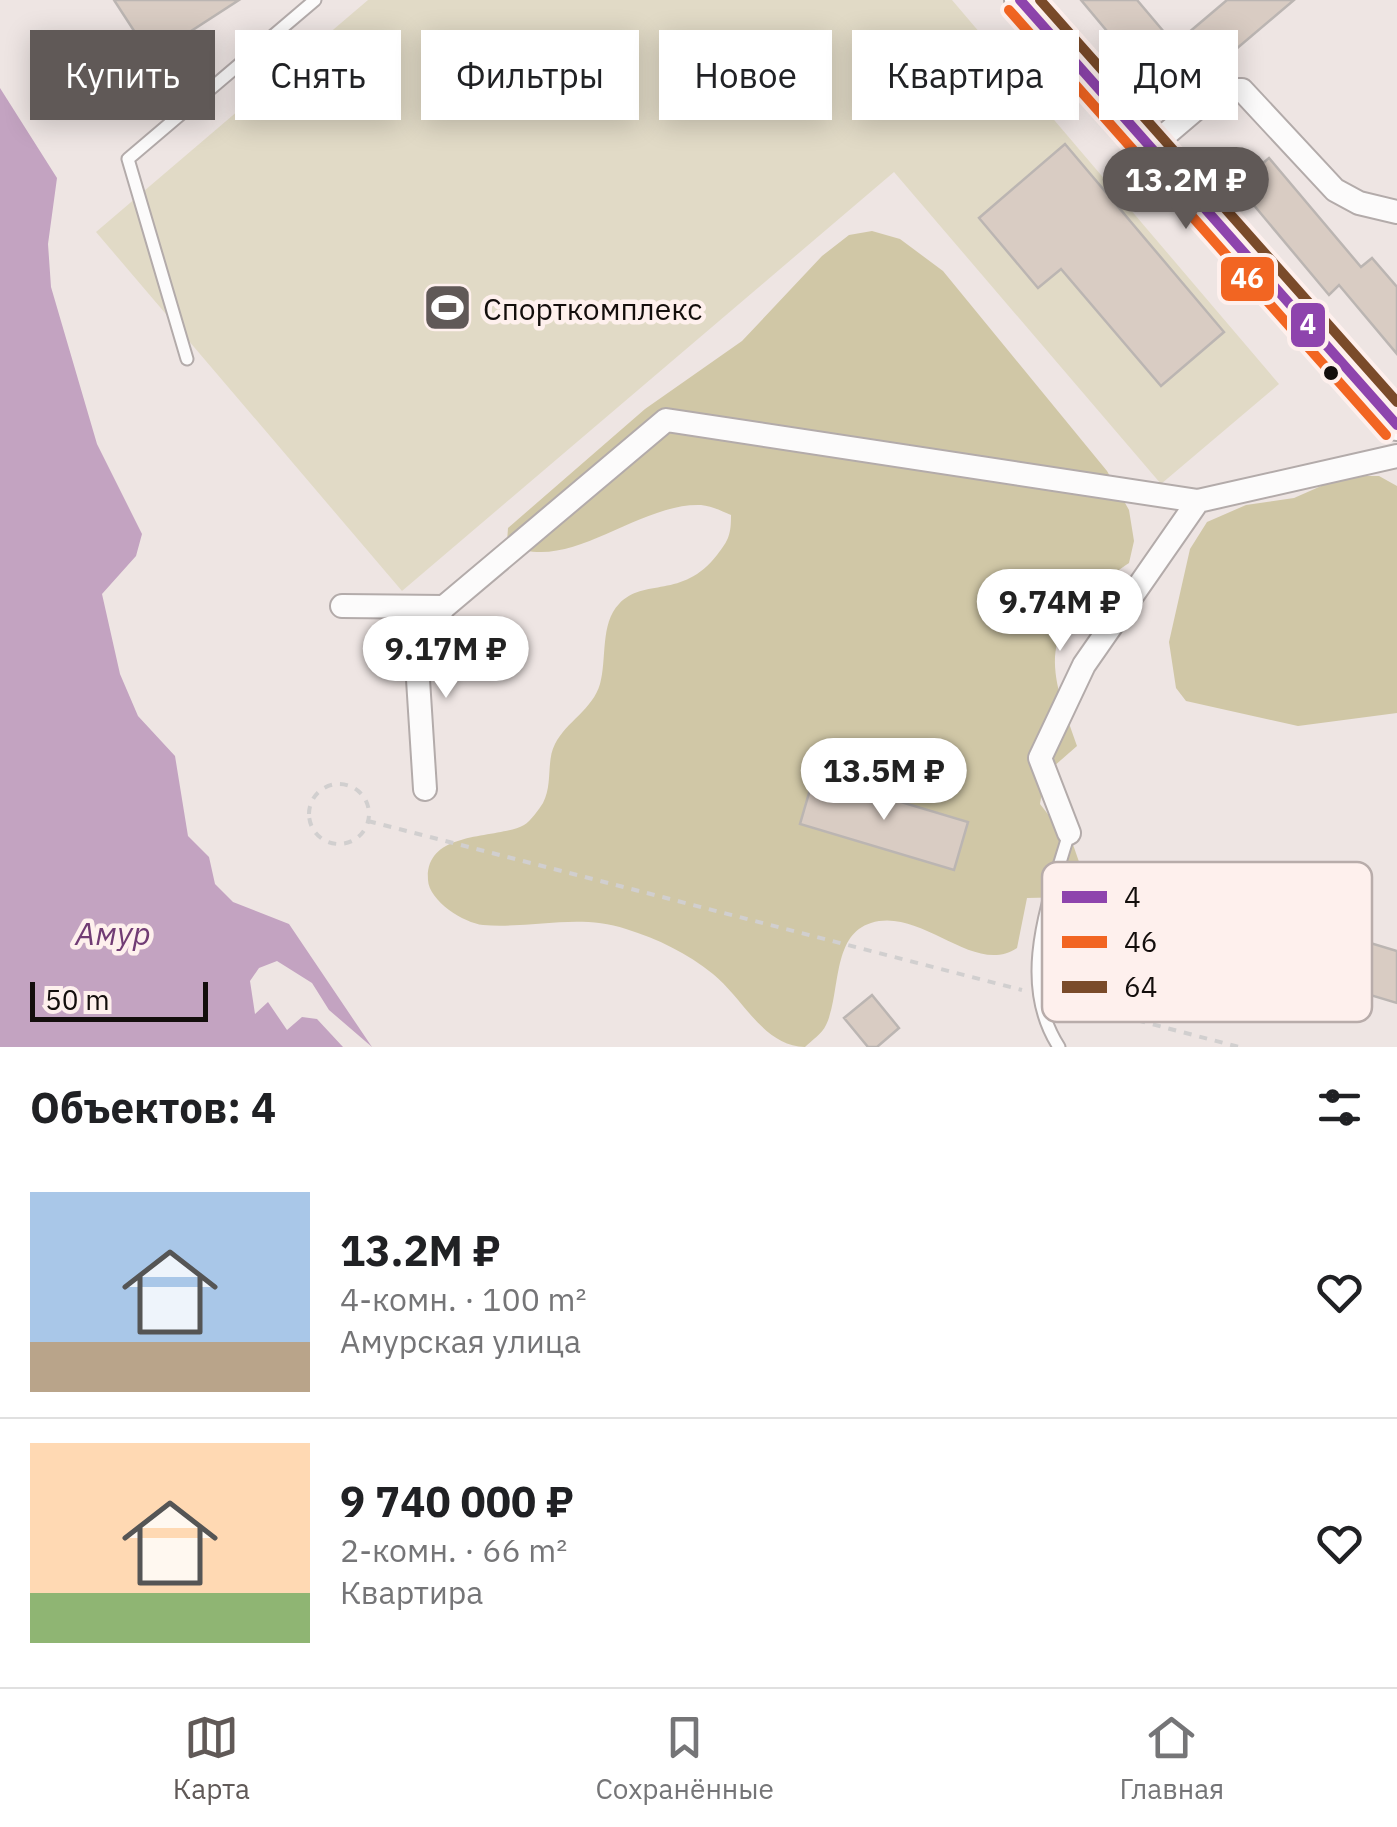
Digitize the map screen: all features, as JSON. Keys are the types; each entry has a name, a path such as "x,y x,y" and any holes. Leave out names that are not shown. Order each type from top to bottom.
{"street":[{"path":"1020,0 1397,424"},
{"path":"1151,147 1218,90 1242,90 1335,190 1359,203 1397,212"},
{"path":"425,789 416,648 444,607 666,420 1198,501 1397,456"},
{"path":"1069,833 1040,758 1084,666 1198,501"},
{"path":"342,606 444,607"}],"lane":[{"path":"187,359 128,159 315,0"},
{"path":"1060,862 1069,833"},
{"path":"1042,925 1037,942 1042,996"},
{"path":"1048,1022 1059,1047"}],"path":[{"path":"350,786 365,800 368,821 357,838 348,843 327,842 312,828 309,808 320,790 350,786"},
{"path":"368,821 1042,996"},
{"path":"1143,1022 1240,1047"}],"shaded area":[{"name":"Спорткомплекс","path":"368,0 952,0 978,30 852,30 852,120 1054,120 1279,384 1161,484 894,172 402,591 96,232 235,113 235,120 401,120 401,30 333,30"},
{"path":"872,231 900,239 943,271 1107,471 1129,510 1134,541 1129,563 1067,623 1055,652 1057,684 1077,746 1045,774 1040,804 1061,831 1069,833 1079,862 1042,862 1042,898 1027,898 1017,948 1000,955 965,949 909,924 871,923 858,930 843,953 826,1025 805,1047 777,1039 713,974 661,942 626,929 590,922 501,926 475,923 441,903 428,880 430,864 450,844 512,830 535,815 546,796 555,744 597,693 606,631 613,612 629,596 677,583 704,569 727,541 731,515 701,505 677,507 576,546 552,551 529,551 507,542 508,528 645,409 742,341 822,256 849,235"},
{"path":"1344,476 1379,476 1397,486 1397,713 1298,726 1186,701 1176,688 1169,642 1190,549 1207,522 1246,505 1294,498"}],"water":[{"name":"Амур","path":"0,88 57,178 48,244 51,287 97,444 142,534 136,556 102,594 120,674 138,716 175,756 188,836 209,857 215,884 233,902 289,924 372,1047 329,1010 312,983 277,961 259,968 250,981 255,1014 268,1002 287,1030 302,1017 317,1019 343,1047 0,1047"}],"building":[{"path":"114,0 239,0 193,30 133,30"},
{"path":"1081,0 1137,0 1162,30 1106,30"},
{"path":"1227,0 1294,0 1238,47 1238,30 1192,30"},
{"path":"1065,144 1224,332 1161,386 1061,269 1038,288 979,218"},
{"path":"1269,158 1361,267 1372,258 1397,287 1397,354 1339,285 1329,295 1237,185"},
{"path":"814,776 968,822 954,870 800,824"},
{"path":"1372,943 1397,951 1397,1003 1372,996"},
{"path":"872,995 899,1028 877,1047 868,1047 844,1018"}],"transit line":[{"name":"4","path":"1020,0 1397,425"},
{"name":"64","path":"1040,0 1397,402"},
{"name":"46","path":"1009,10 1386,435"}],"place":[{"name":"Спорткомплекс","path":"448,308"}]}
